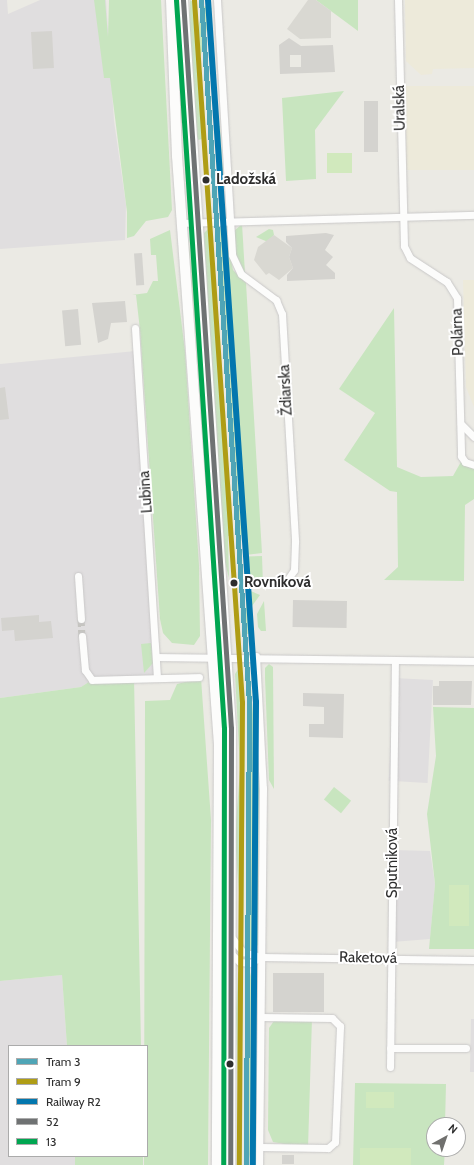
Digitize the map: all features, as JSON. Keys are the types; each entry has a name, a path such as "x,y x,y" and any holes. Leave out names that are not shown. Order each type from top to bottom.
{"main road":[{"path":"171,0 182,223 214,656 219,745 217,1165"},
{"path":"183,0 196,222 227,656 232,767 230,1165"}],"street":[{"name":"Ždiarska","path":"217,0 232,255 238,270 276,300 282,314 295,542 294,570 288,579"},
{"name":"Uralská","path":"398,0 403,217"},
{"path":"182,223 230,220 474,215"},
{"name":"Polárna","path":"403,217 404,246 408,255 447,282 457,298 461,456 465,462 474,465"},
{"name":"Lubina","path":"134,328 157,657 157,676"},
{"path":"461,424 474,437"},
{"path":"78,576 81,619"},
{"path":"82,636 85,670 92,680 157,676 199,677"},
{"path":"256,656 263,788 259,1165"},
{"path":"157,657 256,656 474,661"},
{"name":"Sputniková","path":"390,1067 395,660"},
{"name":"Raketová","path":"232,938 243,952 261,957 474,960"},
{"path":"219,942 231,957 247,963 260,973"},
{"name":"Raketová","path":"231,977 247,963 261,957"},
{"path":"260,1147 328,1148 335,1142 340,1038 338,1022 332,1018 261,1017"},
{"path":"390,1048 466,1048"}],"shaded area":[{"path":"0,0 7,0 8,14 40,0 106,0 114,121 126,205 125,240 0,249"},
{"path":"308,0 316,0 331,11 331,38 300,39 287,29"},
{"path":"405,0 474,0 474,68 433,69 432,74 421,75 406,61"},
{"path":"406,86 474,86 474,170 406,170"},
{"path":"274,235 292,248 289,257 293,268 279,280 269,273 266,275 254,260 258,247"},
{"path":"463,280 474,280 474,407 466,387"},
{"path":"136,351 157,676 92,680 81,687 0,698 0,364"},
{"path":"394,678 433,680 428,783 389,781"},
{"path":"393,850 430,851 435,884 430,939 392,942"},
{"path":"62,975 67,1045 8,1045 8,1157 75,1157 76,1165 0,1165 0,981"},
{"path":"471,1019 474,1019 474,1072 470,1072"}],"green space":[{"path":"94,0 105,0 108,37 109,0 161,0 172,210 168,217 146,221 134,236 127,238 127,212 110,78 104,78"},
{"path":"174,0 181,47 191,204 188,204"},
{"path":"190,0 196,4 204,126 201,126 202,139 198,140 193,116 188,42"},
{"path":"316,0 358,0 358,31"},
{"path":"203,6 212,8 185,124 176,122"},
{"path":"344,91 315,130 316,179 286,181 282,98"},
{"path":"216,126 220,126 224,185 219,186"},
{"path":"327,153 352,153 352,173 327,173"},
{"path":"242,224 245,273 235,252 234,231"},
{"path":"218,225 226,233 233,270 246,283 262,553 245,555 243,535 238,536"},
{"path":"211,226 232,536 228,536 229,578 224,559 206,314 204,233"},
{"path":"269,229 273,230 274,235 268,242 256,237"},
{"path":"170,230 185,351 199,565 200,636 194,645 172,643 163,633 160,619 140,330 136,295 132,295 147,293 153,281 158,281 156,255 151,255 150,239"},
{"path":"188,237 199,329 215,564 209,514"},
{"path":"394,308 397,467 421,477 453,476 462,460 474,465 474,499 465,505 464,581 384,580 398,567 397,492 390,491 344,460 375,413 339,389"},
{"path":"262,556 263,583 246,584 245,557"},
{"path":"246,589 260,595 252,606 250,634 246,634"},
{"path":"264,601 266,631 261,631 258,627 257,614"},
{"path":"151,643 153,663 144,673 141,644"},
{"path":"242,663 245,716 243,948 235,838 240,769 235,674"},
{"path":"249,664 259,789 258,945 253,951 250,951"},
{"path":"269,664 273,667 274,789 269,780 265,668"},
{"path":"220,668 224,729 227,879 222,729"},
{"path":"134,677 141,1045 67,1045 62,975 0,981 0,698 81,687 92,680"},
{"path":"201,678 211,820 208,1165 144,1165 144,1157 148,1157 148,1045 144,1045 145,701 170,700 177,684"},
{"path":"433,707 474,708 474,949 429,949 435,884 427,814 436,756"},
{"path":"334,787 351,801 341,813 324,799"},
{"path":"449,885 469,885 469,926 449,926"},
{"path":"223,956 227,960 226,1165 222,1125"},
{"path":"243,967 241,1121 239,1121 236,1013 238,973"},
{"path":"249,968 256,997 256,1038 253,1039 251,1150 248,1163"},
{"path":"312,1018 308,1148 273,1142 268,1130 269,1028 274,1021"},
{"path":"355,1083 446,1084 445,1117 426,1117 426,1157 444,1157 444,1165 353,1165"},
{"path":"366,1092 394,1092 394,1108 366,1108"},
{"path":"360,1148 411,1148 411,1165 360,1165"},
{"path":"75,1157 143,1157 143,1165 75,1165"}],"building":[{"path":"52,31 54,68 33,69 31,32"},
{"path":"289,38 301,46 333,45 335,72 280,74 279,45","holes":["290,55 301,55 301,67 290,67"]},
{"path":"364,101 378,101 378,152 364,152"},
{"path":"326,233 334,235 325,250 333,257 326,265 335,273 335,279 287,281 287,275 293,268 289,257 292,248 286,242 286,236"},
{"path":"142,253 144,285 136,285 134,254"},
{"path":"125,301 127,322 111,323 108,339 98,343 92,303"},
{"path":"78,309 81,345 65,346 62,310"},
{"path":"5,387 9,419 0,420 0,388"},
{"path":"293,600 347,601 347,628 293,627"},
{"path":"39,615 39,622 51,621 53,638 15,641 14,630 2,631 1,618"},
{"path":"439,681 472,681 471,705 433,705 433,686 439,686"},
{"path":"303,693 344,694 343,738 309,737 309,724 324,724 324,707 303,706"},
{"path":"273,973 324,973 324,1012 273,1012"},
{"path":"282,1155 294,1155 294,1164 282,1164"}],"tunnel":[{"path":"81,619 82,636"}],"tram line":[{"name":"9","path":"194,0 242,702 239,1165"},
{"name":"3","path":"201,0 249,702 246,1165"}],"rail line":[{"name":"R2","path":"208,0 256,702 253,1165"}],"transit line":[{"name":"13","path":"176,0 224,728 223,1165"},
{"name":"52","path":"183,0 231,728 230,1165"}],"place":[{"name":"Ladožská","path":"206,180"},
{"name":"Rovníková","path":"234,583"}]}
